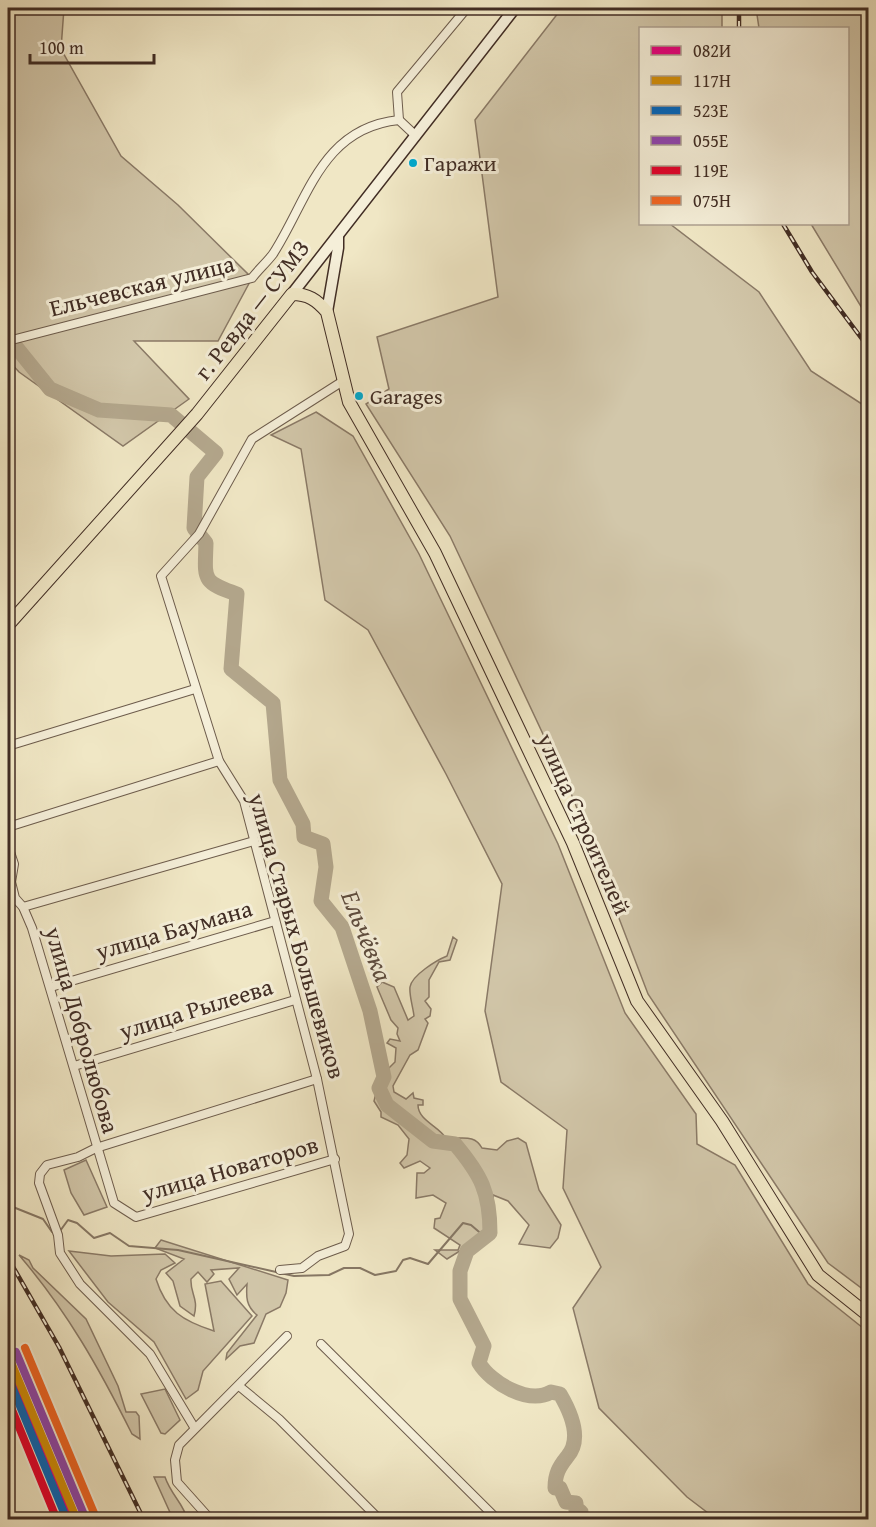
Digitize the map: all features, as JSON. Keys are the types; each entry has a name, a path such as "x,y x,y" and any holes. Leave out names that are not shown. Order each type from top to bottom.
{"main road":[{"path":"292,294 310,297 327,312"},
{"name":"г. Ревда — СУМЗ","path":"8,625 197,414 292,294"},
{"name":"улица Строителей","path":"327,312 349,402 435,553 573,843 637,1001 722,1121 818,1275 868,1315"}],"street":[{"path":"417,136 399,120 397,92 466,8"},
{"name":"г. Ревда — СУМЗ","path":"292,294 515,8"},
{"name":"Ельчевская улица","path":"8,340 252,278 272,254 320,166 346,141 378,122 399,120"},
{"name":"улица Строителей","path":"327,312 338,236"},
{"name":"улица Старых Большевиков","path":"280,1270 302,1268 318,1256 345,1246 349,1234 317,1079 244,801 219,761 161,576 199,534 252,439 343,381"},
{"path":"8,746 195,689"},
{"path":"8,828 219,761"},
{"path":"23,907 254,841"},
{"name":"улица Добролюбова","path":"8,846 14,864 11,882 15,898 23,907 51,987 96,1148 114,1203 136,1217"},
{"name":"улица Баумана","path":"51,987 275,921"},
{"name":"улица Рылеева","path":"74,1066 295,1000"},
{"path":"194,1427 150,1354 80,1284 58,1248 58,1235 41,1188 40,1173 47,1165 78,1157 96,1148 317,1079"},
{"name":"улица Новаторов","path":"136,1217 335,1159"},
{"path":"211,1520 177,1482 176,1450 194,1427 239,1386 287,1336"},
{"path":"321,1344 498,1520"},
{"path":"239,1386 279,1419 380,1520"}],"shaded area":[{"path":"8,8 64,8 61,49 121,156 178,205 252,278 218,341 134,341 189,399 123,446 19,372 8,360"},
{"path":"562,8 722,8 722,27 639,27 639,225 671,225 759,292 811,371 868,408 868,1293 828,1263 648,994 573,798 450,536 366,404 389,389 377,337 498,297 475,120"},
{"path":"756,8 868,8 868,318 812,225 849,225 849,27 759,27"},
{"path":"316,412 353,436 419,554 558,844 625,1013 696,1114 697,1144 735,1165 808,1284 868,1332 868,1519 716,1519 687,1497 599,1408 573,1308 601,1267 563,1188 567,1130 501,1082 485,1011 502,884 368,630 325,600 301,449 271,435"},
{"path":"453,937 457,940 450,960 439,962 429,980 429,997 425,1001 431,1009 430,1016 425,1019 428,1023 418,1050 410,1055 393,1086 394,1092 406,1099 413,1093 414,1098 423,1100 423,1105 418,1105 421,1115 445,1137 474,1140 482,1148 497,1150 507,1141 518,1138 526,1143 539,1190 561,1225 558,1238 550,1248 519,1244 529,1225 508,1201 493,1195 495,1229 447,1259 435,1250 458,1250 460,1245 434,1228 435,1219 440,1218 446,1203 433,1195 416,1198 417,1173 424,1173 430,1168 420,1161 404,1168 400,1163 407,1155 409,1139 398,1125 381,1117 381,1112 374,1101 380,1077 395,1062 396,1048 387,1043 390,1039 400,1041 397,1034 398,1028 391,1020 377,987 382,982 394,987 408,1020 414,1016 410,994 412,982 425,968 447,956"},
{"path":"86,1160 107,1207 84,1215 71,1193 64,1170"},
{"path":"161,1240 288,1280 280,1307 266,1314 254,1343 240,1346 226,1359 227,1353 257,1315 248,1301 247,1284 237,1295 229,1279 239,1268 211,1270 214,1274 207,1282 198,1272 191,1279 196,1305 194,1316 180,1306 173,1281 166,1273 184,1259 155,1248"},
{"path":"69,1251 111,1256 165,1254 175,1263 161,1270 156,1279 165,1299 185,1319 214,1331 205,1284 221,1281 252,1316 203,1371 198,1390 186,1399 154,1342 108,1302"},
{"path":"19,1255 29,1260 33,1268 86,1319 118,1386 126,1412 136,1412 139,1416 140,1439 132,1434 94,1363 67,1319"},
{"path":"165,1389 180,1420 165,1434 161,1433 141,1394"},
{"path":"154,1477 165,1477 187,1519 173,1519"}],"waterway":[{"name":"Ельчёвка","path":"8,337 50,389 99,410 171,415 216,453 197,477 194,528 206,543 205,564 208,578 217,586 237,594 231,669 273,703 280,780 303,824 304,837 323,844 326,867 321,901 342,927 370,1011 384,1077 379,1088 387,1105 433,1141 455,1144 478,1175 486,1195 490,1233 467,1251 460,1271 460,1299 484,1346 479,1363 492,1378 522,1394 532,1396 551,1392 560,1394 564,1401 573,1425 574,1442 572,1450 558,1471 555,1488 560,1488 566,1502 576,1503 575,1507 581,1512 570,1520"},
{"path":"8,1205 43,1219 52,1232"},
{"path":"60,1231 68,1220 77,1223 94,1238 110,1233 129,1246 178,1250 294,1276 329,1275 344,1268 360,1268 375,1275 396,1271 403,1260 410,1258 428,1264 463,1223 471,1225 485,1237"}],"railway":[{"path":"739,8 739,27"},
{"path":"784,225 812,272 868,347"},
{"path":"8,1258 59,1347 144,1520"}],"transit line":[{"name":"075Н","path":"25,1348 94,1513"},
{"name":"055Е","path":"16,1352 85,1517"},
{"name":"117Н","path":"8,1355 77,1520"},
{"name":"082И","path":"8,1373 70,1520"},
{"name":"523Е","path":"8,1377 67,1520"},
{"name":"119Е","path":"8,1400 57,1520"}],"place":[{"name":"Гаражи","path":"413,163"},
{"name":"Garages","path":"359,396"}]}
